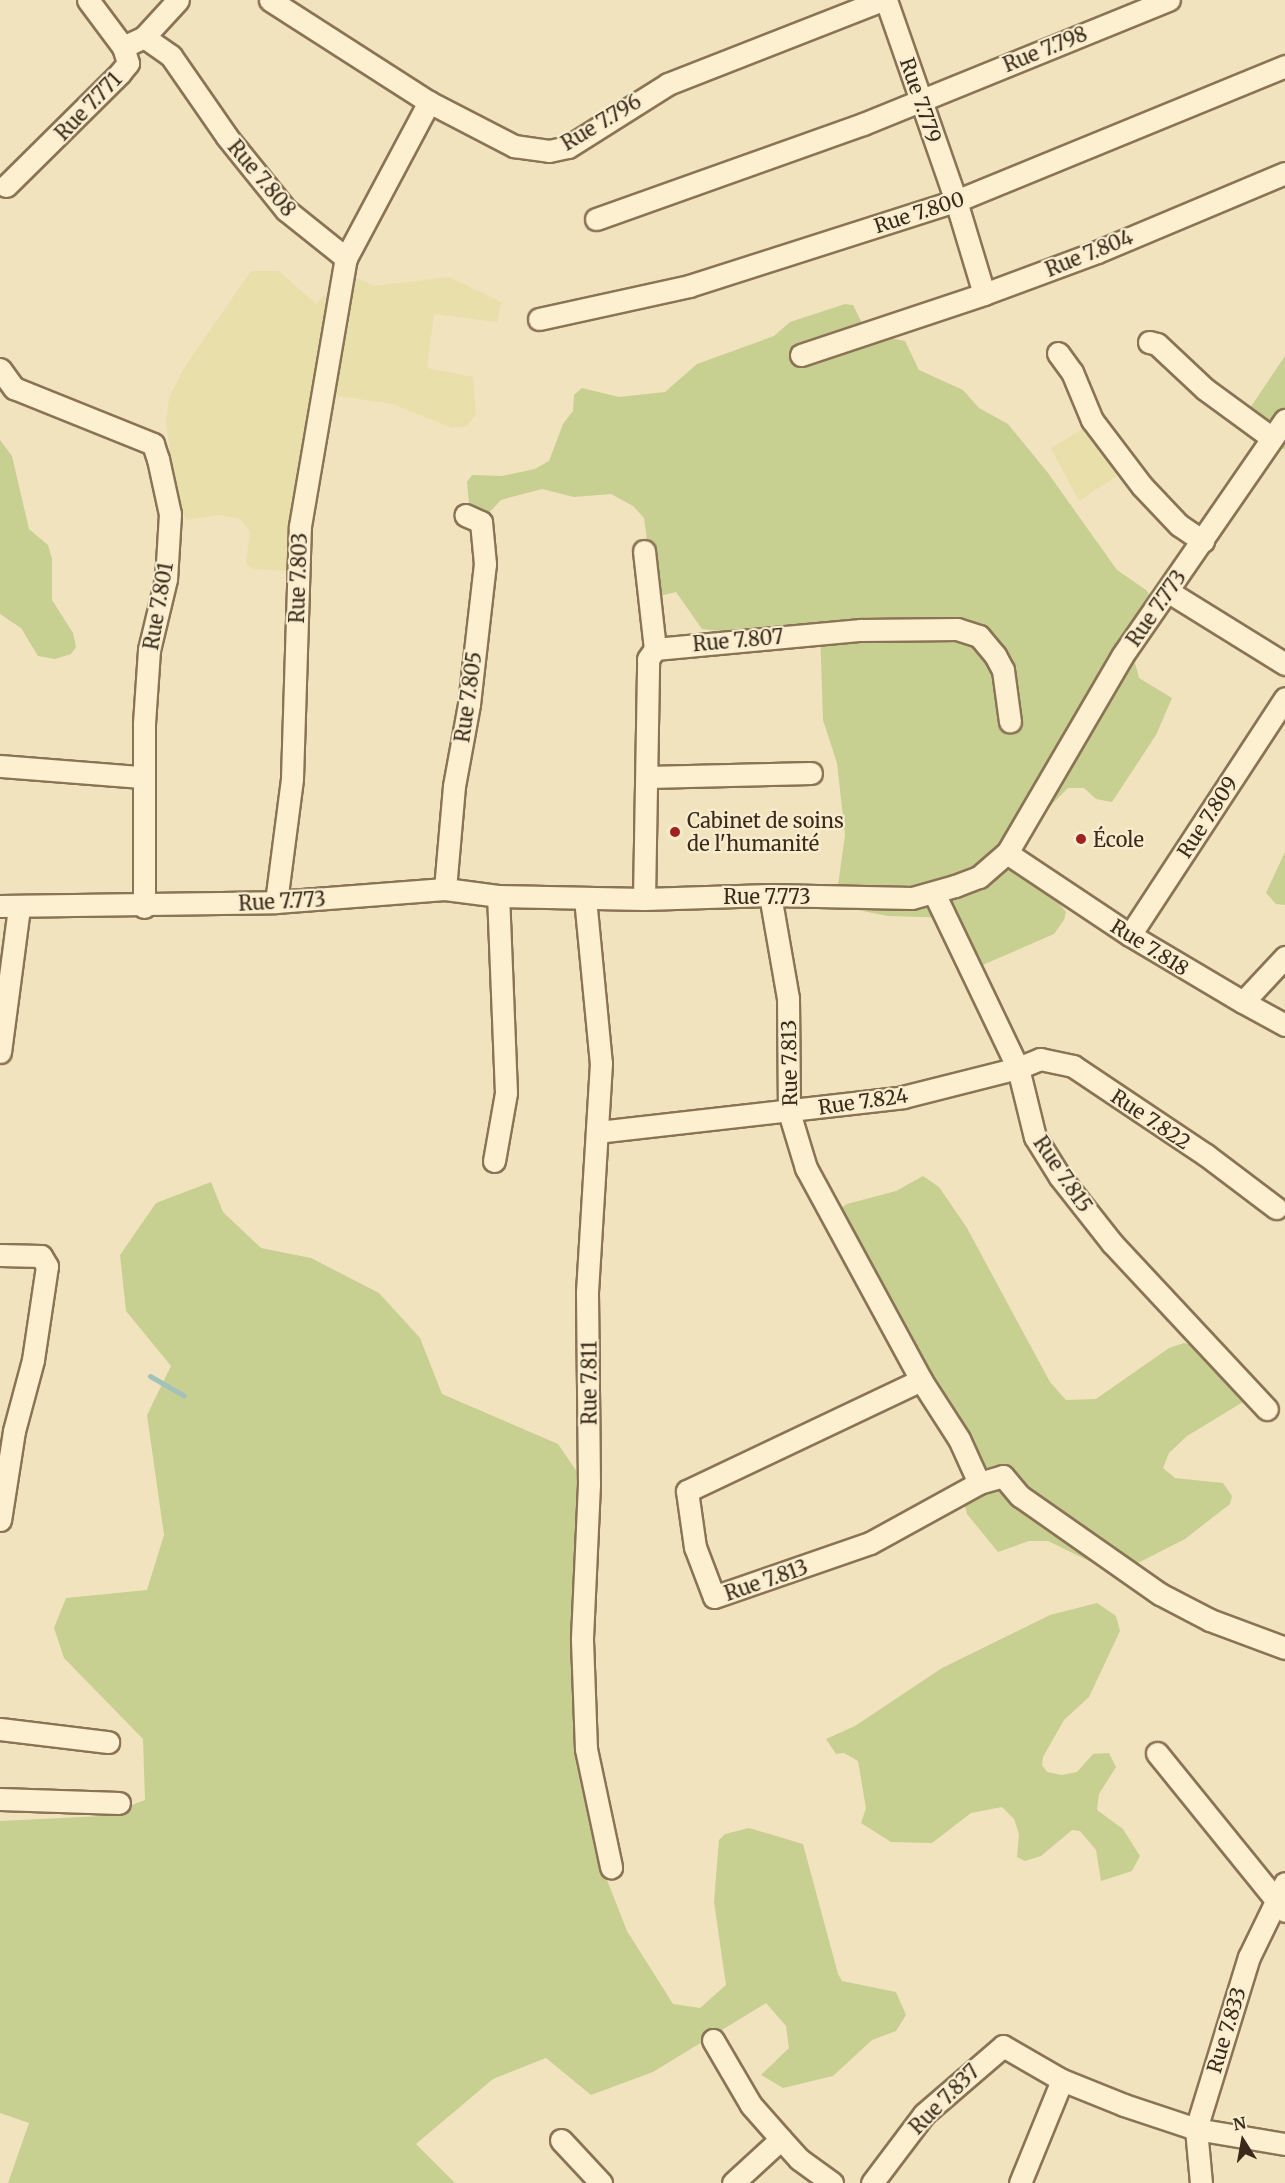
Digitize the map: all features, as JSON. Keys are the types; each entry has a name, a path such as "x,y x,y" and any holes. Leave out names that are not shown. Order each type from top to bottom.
{"street":[{"path":"88,0 123,47"},
{"name":"Rue 7.771","path":"6,186 120,73 128,63 123,47 144,37 178,0"},
{"name":"Rue 7.796","path":"270,0 429,102 514,146 549,151 568,147 668,84 884,0"},
{"name":"Rue 7.779","path":"884,0 956,201"},
{"name":"Rue 7.798","path":"596,219 863,124 1169,0"},
{"name":"Rue 7.808","path":"144,37 171,56 227,137 285,210 346,258"},
{"name":"Rue 7.800","path":"539,319 689,286 956,201 1285,66"},
{"path":"346,258 429,102"},
{"name":"Rue 7.804","path":"801,355 984,294 1097,252 1285,173"},
{"path":"956,201 984,294"},
{"name":"Rue 7.803","path":"276,902 292,778 300,526 346,258"},
{"path":"1149,342 1157,344 1205,389 1272,438"},
{"path":"1058,353 1072,372 1092,420 1128,467 1179,525 1203,541"},
{"name":"Rue 7.801","path":"0,369 14,388 153,444 158,459 170,514 166,579 149,650 141,777 144,907"},
{"name":"Rue 7.773","path":"10,907 144,907 276,902 445,889 498,896 585,898 644,899 770,895 912,898 934,893 979,877 1007,853 1122,656 1169,592 1285,420"},
{"name":"Rue 7.805","path":"445,889 485,564 481,522 465,515"},
{"path":"644,551 655,649 648,659 648,777 644,899"},
{"path":"1169,592 1285,664"},
{"name":"Rue 7.807","path":"655,649 861,630 957,629 979,636 995,655 1003,670 1010,722"},
{"name":"Rue 7.809","path":"1130,935 1285,698"},
{"path":"0,766 141,777"},
{"path":"648,777 811,773"},
{"name":"Rue 7.818","path":"1007,853 1130,935 1285,1025"},
{"name":"Rue 7.815","path":"934,893 1018,1068 1035,1137 1060,1177 1112,1243 1267,1409"},
{"name":"Rue 7.813","path":"770,895 788,998 789,1112 806,1168 921,1380 959,1439 979,1483 870,1544 714,1597 695,1547 687,1491 921,1380"},
{"path":"494,1161 507,1074 498,896"},
{"name":"Rue 7.811","path":"585,898 601,1054 587,1293 589,1484 582,1640 586,1749 611,1867"},
{"path":"0,1052 10,907"},
{"path":"1244,1002 1285,957"},
{"name":"Rue 7.822","path":"1018,1068 1040,1059 1073,1066 1206,1155 1276,1208"},
{"name":"Rue 7.824","path":"598,1132 789,1112 903,1097 1018,1068"},
{"path":"0,1255 41,1256 47,1266 33,1360 14,1431 5,1505 0,1520"},
{"path":"979,1483 1004,1476 1020,1496 1160,1594 1210,1620 1285,1648"},
{"path":"0,1729 108,1742"},
{"path":"1157,1753 1280,1907"},
{"path":"0,1799 119,1803"},
{"name":"Rue 7.833","path":"1201,2183 1196,2129 1249,1957 1280,1907 1285,1883"},
{"path":"713,2040 752,2105 799,2159 832,2183"},
{"name":"Rue 7.837","path":"873,2183 924,2114 999,2047 1003,2046 1062,2080"},
{"path":"1020,2183 1062,2080 1196,2129 1285,2144"},
{"path":"733,2183 782,2139"},
{"path":"561,2140 602,2183"}],"shaded area":[{"path":"251,271 279,271 316,304 348,274 374,286 449,277 501,302 497,322 434,314 427,368 473,377 476,414 467,426 452,428 393,404 318,393 292,570 285,571 252,569 246,563 250,531 240,519 219,515 186,520 177,497 166,423 169,398 184,368"},
{"path":"1091,424 1124,471 1079,501 1051,448"}],"green space":[{"path":"845,304 853,305 867,333 905,341 919,370 963,390 979,408 1008,424 1048,473 1117,570 1146,590 1165,614 1140,648 1135,663 1139,678 1172,698 1156,735 1112,802 1096,799 1084,788 1068,788 1045,811 1019,854 1066,912 1064,920 1054,934 978,967 953,918 888,916 842,907 837,892 845,835 837,763 823,720 820,629 760,635 702,629 676,592 660,596 654,591 644,518 633,506 611,494 574,497 542,489 501,500 484,518 470,514 467,482 472,475 502,476 535,469 549,461 563,424 573,411 574,395 582,388 619,397 665,392 697,364 774,336 790,322"},
{"path":"1285,356 1285,449 1279,449 1244,417"},
{"path":"0,440 12,456 29,529 48,545 52,559 52,600 73,633 76,647 71,654 55,659 38,656 21,628 0,614"},
{"path":"1285,852 1285,905 1276,904 1266,893"},
{"path":"923,1176 939,1187 967,1228 1050,1382 1066,1400 1096,1399 1169,1348 1184,1343 1199,1347 1243,1402 1187,1436 1169,1453 1163,1468 1175,1478 1223,1483 1232,1496 1230,1504 1185,1539 1134,1565 1093,1563 1048,1541 1029,1541 998,1552 967,1514 965,1506 971,1491 961,1442 835,1212 847,1204 896,1191"},
{"path":"211,1182 223,1212 261,1248 311,1258 379,1293 420,1338 442,1394 558,1444 586,1485 586,1793 598,1857 627,1931 673,2004 700,2008 726,1985 714,1902 719,1840 725,1834 749,1828 803,1844 838,1974 842,1981 896,1992 906,2015 896,2031 872,2040 833,2076 783,2088 761,2075 789,2048 786,2026 766,2003 653,2072 591,2095 546,2058 493,2079 416,2144 455,2183 8,2183 29,2123 0,2113 0,1821 102,1816 145,1800 143,1739 64,1658 54,1628 66,1598 147,1590 164,1535 147,1415 171,1366 126,1311 120,1255 156,1203"},
{"path":"1097,1603 1116,1616 1120,1631 1089,1697 1064,1720 1043,1757 1042,1765 1047,1772 1062,1775 1077,1772 1093,1754 1109,1753 1116,1767 1099,1794 1097,1810 1123,1829 1140,1856 1132,1871 1101,1881 1096,1850 1080,1831 1072,1830 1041,1856 1025,1861 1017,1857 1019,1834 1014,1819 1002,1807 971,1813 932,1843 891,1842 861,1823 866,1808 858,1761 844,1753 836,1754 826,1739 855,1726 942,1668 1050,1615"}],"waterway":[{"path":"150,1376 184,1396"}],"place":[{"name":"Cabinet de soins de l'humanité","path":"675,832"},
{"name":"École","path":"1081,839"}]}
